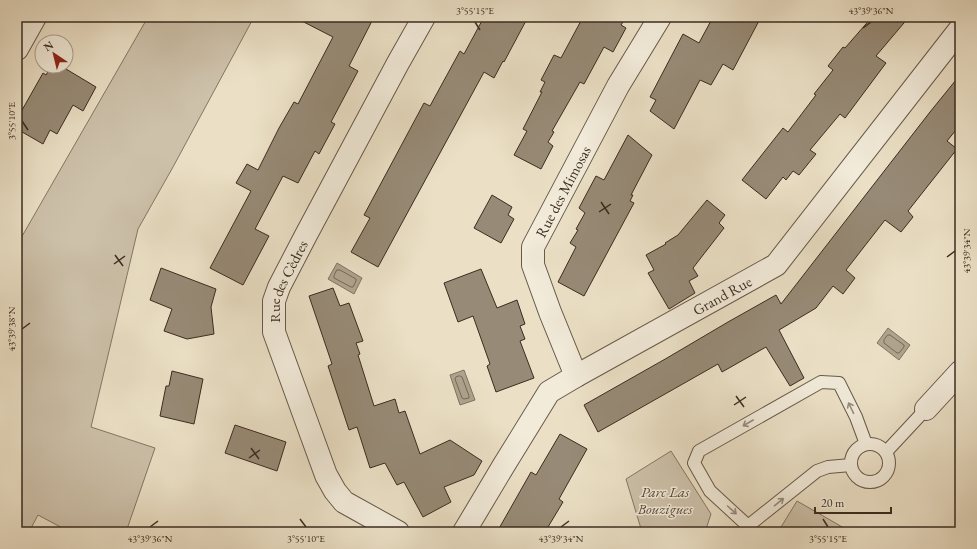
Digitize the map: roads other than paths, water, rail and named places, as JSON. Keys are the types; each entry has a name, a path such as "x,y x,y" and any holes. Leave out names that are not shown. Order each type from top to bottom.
{"street":[{"path":"17,49 35,17"},
{"name":"Rue des Cèdres","path":"398,532 344,502 335,491 326,475 274,332 274,301 279,287 306,235 424,17"},
{"name":"Rue des Mimosas","path":"576,376 533,265 534,247 618,86 660,17"},
{"name":"Grand Rue","path":"464,532 549,392 776,265 960,29"},
{"path":"926,409 960,372"}],"lane":[{"path":"851,464 828,467 817,471 748,526 710,491 694,463 699,451 821,382 839,383 856,417 866,444"},
{"path":"886,452 926,409"},
{"path":"866,444 874,444 886,452 890,463 889,470 886,475 876,482 869,483 862,481 852,472 851,458 854,451 860,447 866,444"}],"water":[{"path":"337,263 362,278 354,294 328,279"},
{"path":"888,328 910,345 899,360 877,343"},
{"path":"464,370 475,400 460,405 450,375"}],"park label":[{"name":"Parc Las Bouzigues","path":"665,500"}]}
